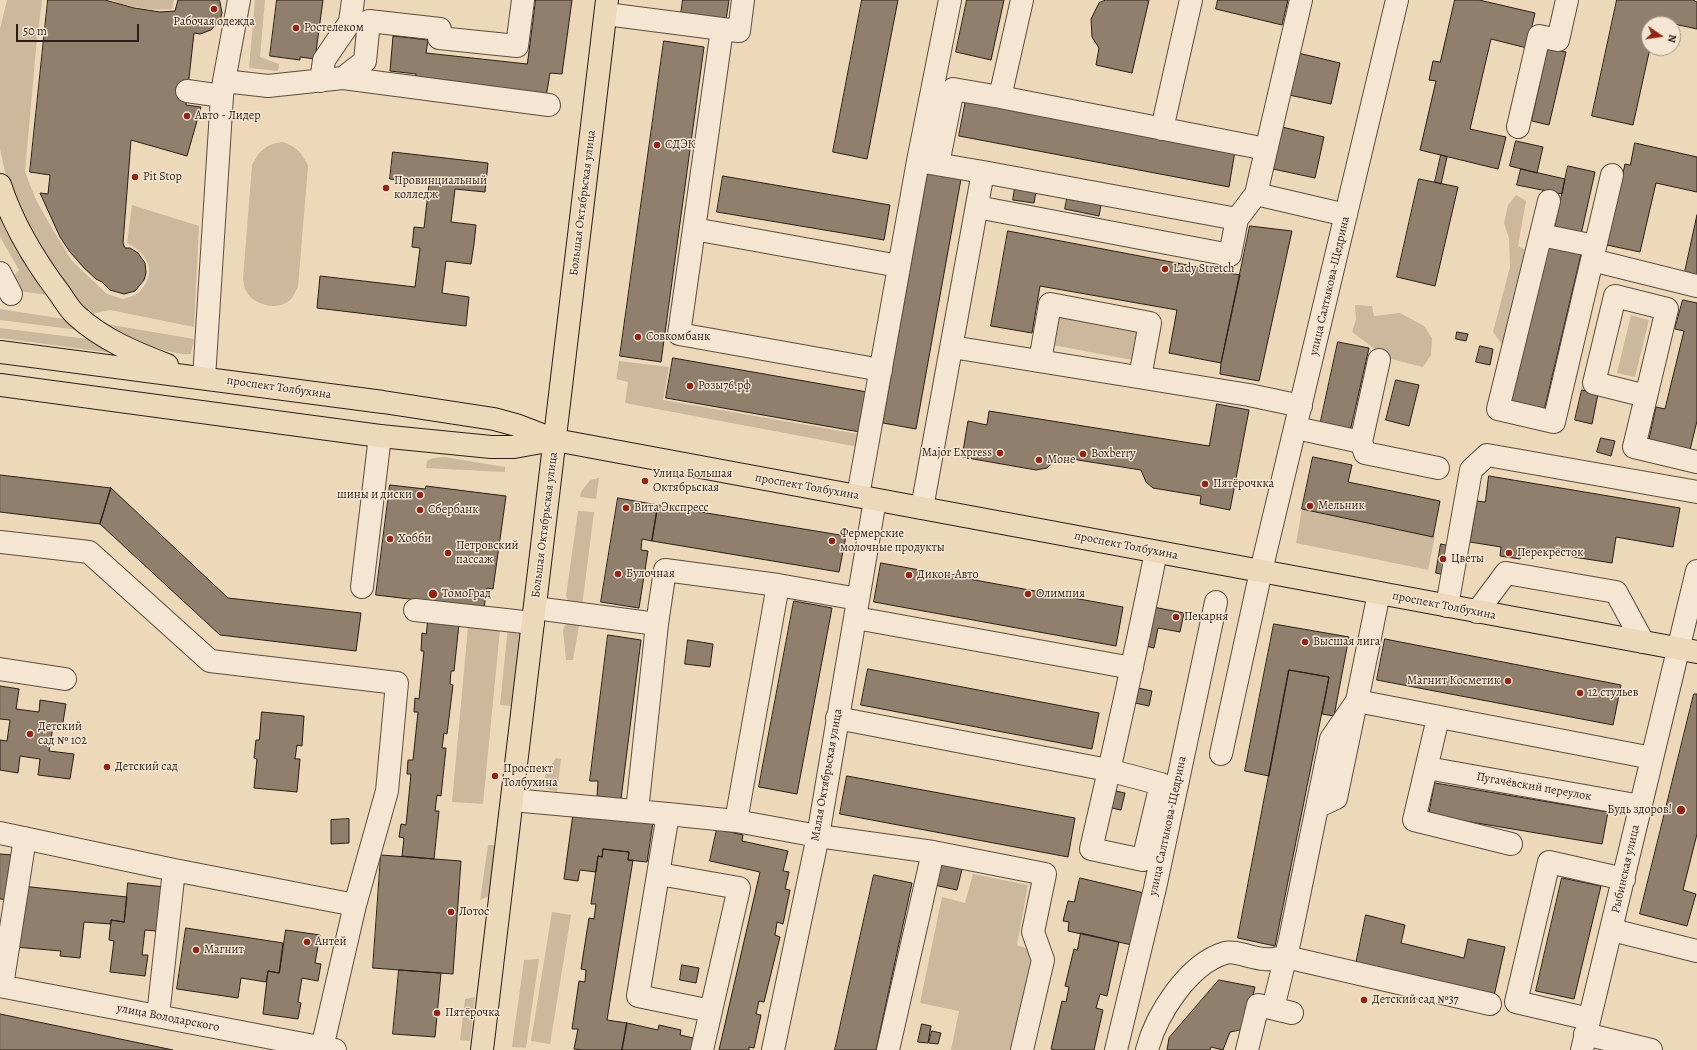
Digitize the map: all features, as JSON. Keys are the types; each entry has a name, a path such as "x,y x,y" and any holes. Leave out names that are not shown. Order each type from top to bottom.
{"main road":[{"name":"Большая Октябрьская улица","path":"482,1050 606,7"},
{"path":"0,185 8,210 28,246 48,278 76,315 113,342 149,359 204,378"},
{"name":"проспект Толбухина","path":"0,352 383,402 494,419 516,425 555,440 1379,594 1688,650"},
{"name":"проспект Толбухина","path":"0,385 380,436 491,447 514,447 555,440"}],"street":[{"path":"204,378 223,89 239,0"},
{"path":"321,81 324,60 350,22 353,0"},
{"path":"343,78 365,61 369,21 440,29 439,38 517,46 523,0"},
{"path":"606,7 739,31 743,0"},
{"name":"Малая Октябрьская улица","path":"773,1050 818,836 857,608 881,370 918,161 950,0"},
{"path":"1000,96 1022,0"},
{"path":"1162,129 1191,0"},
{"path":"977,207 1230,254 1237,220 1256,194 1301,0"},
{"name":"улица Салтыкова-Щедрина","path":"1221,754 1261,571 1397,0"},
{"path":"1518,127 1539,36 1558,40 1567,0"},
{"path":"722,29 679,334 881,370"},
{"path":"187,91 268,86 343,78 549,105"},
{"path":"918,161 939,159 953,89 1000,96 1266,149"},
{"path":"918,161 1237,220"},
{"path":"922,508 983,172"},
{"path":"1549,201 1498,409 1554,422 1612,175"},
{"path":"1256,194 1346,215"},
{"path":"694,230 899,266"},
{"path":"1541,234 1593,253 1697,286"},
{"path":"0,273 11,294"},
{"path":"1646,396 1594,383 1614,296 1667,309 1634,447 1697,462"},
{"path":"1040,361 1050,304 1150,323 1140,377"},
{"path":"952,347 1249,395 1301,406"},
{"path":"1379,360 1361,442 1365,453 1438,468"},
{"path":"1296,428 1361,442"},
{"path":"362,587 380,436"},
{"path":"1447,606 1471,470 1487,455 1697,492"},
{"path":"0,542 89,552 210,661 398,683 387,791 355,905 329,1049"},
{"path":"837,718 1108,770 1132,668 1156,552"},
{"path":"637,811 657,624 665,570 778,585 857,608 1132,668"},
{"name":"Рыбинская улица","path":"1585,1035 1612,930 1652,758 1688,650 1697,571"},
{"path":"1477,612 1506,573 1616,592 1643,642"},
{"path":"736,821 778,585"},
{"path":"1247,1050 1258,1005 1282,1011 1286,957 1317,807 1336,798 1379,594"},
{"name":"улица Салтыкова-Щедрина","path":"1116,1050 1155,888 1216,602"},
{"path":"415,610 657,624"},
{"path":"0,669 65,678"},
{"path":"1357,701 1438,718 1652,758"},
{"path":"1438,718 1414,820 1511,844"},
{"name":"Пугачёвский переулок","path":"1427,768 1641,806"},
{"path":"512,800 736,821 818,836 933,852 1045,874 1033,932 1043,960 1022,1050"},
{"path":"668,814 638,996 711,1011"},
{"path":"0,833 174,870 355,905"},
{"path":"1,986 25,838"},
{"path":"888,1050 933,852"},
{"path":"1624,879 1549,862 1516,1002 1585,1035 1651,1050"},
{"path":"158,1016 174,870"},
{"path":"659,874 738,888 702,1050"},
{"path":"1612,930 1697,951"},
{"path":"1147,1050 1152,1031 1167,1004 1187,978 1210,960 1226,952 1266,960 1286,957 1490,1004"},
{"name":"улица Володарского","path":"1,986 329,1049"}],"shaded area":[{"path":"7,0 42,0 25,172 36,200 53,230 72,261 107,294 123,299 135,295 140,291 148,279 149,273 147,261 143,255 127,243 132,205 199,226 194,327 110,310 91,314 62,285 18,212 5,172 0,149 0,29"},
{"path":"112,0 174,0 172,9 157,10 133,7"},
{"path":"255,0 265,0 260,57 279,64 278,71 249,68"},
{"path":"283,142 292,146 298,151 304,157 308,166 298,287 292,298 287,302 274,306 261,303 250,296 245,290 243,279 252,165 258,155 268,146"},
{"path":"1516,195 1526,201 1518,246 1542,259 1507,351 1493,332 1510,267 1509,238 1504,223 1508,205"},
{"path":"0,215 26,264 47,295 20,291 10,281 19,270 0,237"},
{"path":"1355,305 1372,306 1374,316 1400,313 1424,326 1432,338 1431,355 1423,367 1387,358 1352,332 1356,319"},
{"path":"0,309 64,319 78,330 0,320"},
{"path":"1631,315 1649,320 1635,377 1617,373"},
{"path":"1058,316 1137,331 1132,360 1053,345"},
{"path":"106,324 194,339 191,354 181,354 159,349"},
{"path":"0,328 96,340 113,353 0,338"},
{"path":"619,361 669,367 663,400 864,435 859,447 625,403 628,382 616,379"},
{"path":"445,457 505,467 505,472 426,468 427,461 433,458"},
{"path":"599,478 596,499 580,497 581,492 590,480"},
{"path":"1302,509 1435,536 1428,570 1296,543"},
{"path":"578,511 594,512 582,606 569,603 566,596"},
{"path":"580,620 573,660 566,660 563,630 565,625"},
{"path":"508,626 522,628 511,706 500,705"},
{"path":"468,627 500,630 483,804 452,802"},
{"path":"556,758 561,759 557,792 545,788 544,779 547,771"},
{"path":"488,845 499,845 492,895 480,900"},
{"path":"973,874 1028,885 1017,945 1039,953 1016,1050 951,1050 959,1011 920,1003 942,897 965,903"},
{"path":"552,912 571,915 550,1044 531,1041"},
{"path":"539,959 526,1048 512,1047 524,960"},
{"path":"475,997 470,1041 460,1040 465,999"}],"building":[{"path":"48,0 105,0 134,8 160,12 175,11 178,0 219,0 220,2 222,13 220,20 211,30 200,34 194,33 186,105 201,107 187,156 131,140 123,243 125,248 130,248 138,253 145,263 146,273 144,280 135,291 124,294 110,290 84,268 70,252 60,237 40,193 48,194 50,175 30,172"},
{"name":"Ростелеком","path":"277,0 323,0 315,59 300,57 300,60 270,56"},
{"path":"536,0 572,0 562,74 550,73 546,97 415,82 416,74 390,71 393,36 428,40 426,53 527,64"},
{"path":"683,0 729,0 726,20 681,14"},
{"path":"862,0 898,0 867,159 833,152"},
{"path":"967,0 1004,0 991,60 956,52"},
{"path":"1106,0 1149,0 1132,73 1096,65 1099,48 1092,37 1091,19 1099,3"},
{"path":"1218,0 1288,0 1282,25 1216,9"},
{"path":"1455,0 1479,0 1535,13 1527,48 1491,39 1470,129 1506,137 1498,169 1420,150 1436,81 1429,80 1433,61 1440,62"},
{"path":"1617,0 1693,0 1697,2 1697,29 1681,25 1681,16 1641,16 1641,56 1648,56 1633,125 1592,116"},
{"path":"664,41 704,47 661,362 620,356"},
{"path":"1548,48 1566,52 1549,125 1532,121"},
{"path":"1298,53 1340,63 1331,104 1289,95"},
{"path":"966,100 1235,151 1229,187 959,136"},
{"path":"1282,127 1324,137 1315,178 1273,169"},
{"path":"1516,141 1543,147 1537,173 1510,166"},
{"path":"1635,143 1697,157 1697,192 1656,183 1640,252 1607,245 1625,164 1630,165"},
{"path":"393,152 488,163 485,192 455,189 451,222 476,225 474,244 471,264 446,261 442,293 469,297 466,326 317,308 320,276 415,287 420,248 412,247 414,227 424,228 429,184 390,179"},
{"path":"1441,155 1447,157 1441,184 1435,182"},
{"path":"1568,166 1595,172 1580,239 1554,233"},
{"path":"1521,169 1565,179 1562,194 1517,185"},
{"path":"928,172 961,179 916,429 883,423"},
{"path":"723,176 890,205 884,240 717,212"},
{"path":"1419,179 1458,187 1435,286 1397,277"},
{"path":"1015,188 1036,191 1034,203 1013,200"},
{"path":"1067,199 1101,205 1099,216 1065,209"},
{"path":"1697,215 1697,275 1685,272"},
{"path":"1250,226 1292,231 1259,381 1220,374 1221,363"},
{"path":"1008,231 1240,275 1221,363 1169,353 1177,310 1040,286 1032,333 991,326"},
{"path":"1546,242 1582,250 1543,415 1507,407"},
{"path":"1683,300 1697,303 1697,421 1690,450 1649,439 1656,407 1665,409 1684,331 1675,329"},
{"path":"1457,332 1468,334 1466,341 1456,339"},
{"path":"1338,342 1369,348 1349,436 1319,430"},
{"path":"1480,346 1493,349 1490,365 1476,362"},
{"path":"673,358 867,392 860,432 666,398"},
{"path":"1396,380 1419,385 1409,426 1386,420"},
{"path":"1582,390 1598,394 1592,424 1575,420"},
{"path":"1217,404 1249,410 1230,510 1200,504 1201,496 1153,488 1146,482 1141,470 1059,457 1047,468 1036,470 962,457 968,421 987,425 989,411 1209,446"},
{"path":"1601,438 1615,441 1611,456 1597,452"},
{"path":"1313,457 1352,465 1348,482 1440,501 1433,537 1302,509"},
{"path":"0,475 111,488 100,524 0,512"},
{"path":"1489,476 1680,508 1673,547 1616,537 1612,563 1522,549 1520,559 1500,556 1501,547 1470,542 1477,501 1485,502"},
{"path":"390,485 425,489 426,486 506,496 493,589 487,588 484,608 376,595"},
{"path":"111,488 228,598 361,613 356,651 220,635 100,524"},
{"path":"618,498 658,505 652,541 642,539 641,550 648,551 639,608 601,602"},
{"path":"658,505 846,536 839,572 652,541"},
{"name":"Цветы","path":"1441,544 1450,546 1445,575 1436,573"},
{"path":"881,563 1123,607 1116,646 874,602"},
{"path":"794,601 832,608 797,794 759,787"},
{"path":"1148,606 1184,613 1180,632 1158,628 1154,648 1141,645"},
{"path":"428,621 459,624 454,671 451,671 450,684 453,685 447,734 444,733 442,748 446,748 441,796 437,795 435,811 439,811 434,859 402,856 404,838 399,837 401,824 406,825 411,774 407,774 408,760 413,760 418,712 414,712 415,698 419,699 424,651 421,651 422,633 426,634"},
{"path":"1274,624 1349,637 1334,716 1322,714 1329,677 1289,670 1269,776 1245,771"},
{"path":"608,635 641,640 621,799 597,796 598,781 590,781"},
{"path":"1385,639 1621,685 1613,725 1377,680"},
{"path":"688,640 713,644 710,667 685,664"},
{"path":"868,669 1099,713 1092,749 861,705"},
{"path":"1289,670 1329,677 1275,946 1238,938"},
{"name":"Детский сад № 102","path":"0,686 19,689 16,709 39,712 40,700 66,704 62,728 53,727 49,751 74,754 70,779 38,775 40,759 20,756 18,773 0,770 0,740 7,741 10,720 0,719"},
{"path":"1138,688 1152,691 1149,706 1135,703"},
{"path":"1694,694 1697,694 1697,834 1683,890 1696,894 1687,926 1640,914"},
{"path":"262,712 304,716 302,746 297,745 295,759 300,759 297,792 254,788 257,759 254,758 256,740 259,740"},
{"path":"847,776 1075,818 1068,857 840,814"},
{"path":"1435,783 1608,812 1602,844 1429,815"},
{"path":"1111,790 1125,793 1121,810 1107,807"},
{"path":"629,813 654,816 647,862 628,860 629,852 603,849 602,857 598,856 596,872 580,870 578,881 564,879 573,814 628,822"},
{"path":"349,819 349,843 331,844 331,820"},
{"path":"717,829 743,835 742,841 788,851 783,871 789,872 785,889 790,890 783,924 777,922 775,935 780,937 764,1002 759,1001 756,1014 761,1015 754,1048 749,1047 749,1050 719,1050 760,872 710,861"},
{"path":"603,849 629,852 628,860 633,860 607,1020 627,1023 622,1050 574,1049 578,1029 572,1029 579,981 585,982 586,970 581,969 589,918 594,919 596,904 591,904 598,856 602,857"},
{"path":"0,854 12,855 12,900 0,899"},
{"path":"381,855 461,861 453,974 373,968"},
{"path":"939,863 962,869 957,890 934,885"},
{"path":"874,875 912,883 876,1050 835,1050"},
{"path":"1080,878 1144,893 1132,945 1068,931 1069,922 1063,921 1068,901 1074,902"},
{"path":"1562,878 1601,886 1574,999 1536,991"},
{"path":"128,883 165,887 165,932 145,930 142,955 148,955 145,976 110,972 114,941 109,940 111,920 124,922"},
{"path":"21,886 127,897 124,922 111,920 111,924 84,922 80,958 60,956 61,951 15,947"},
{"path":"1366,915 1405,925 1401,943 1464,958 1468,939 1505,947 1494,996 1356,964"},
{"path":"186,928 283,943 279,973 268,971 266,982 241,978 238,998 177,989"},
{"path":"286,930 320,935 315,963 321,964 318,981 302,978 298,1002 301,1003 298,1019 263,1014 268,971 279,973"},
{"path":"1081,933 1119,942 1107,996 1100,994 1096,1008 1103,1010 1094,1050 1051,1049 1062,1001 1066,1002 1069,987 1065,986 1074,949 1077,950"},
{"path":"682,965 699,968 696,983 680,980"},
{"path":"399,970 441,973 435,1037 393,1034"},
{"path":"1219,980 1255,987 1245,1029 1230,1032 1223,1050 1211,1047 1210,1050 1167,1050 1169,1038"},
{"path":"0,1014 173,1050 0,1050"},
{"path":"627,1023 658,1030 659,1025 681,1030 680,1035 702,1040 700,1050 622,1050"},
{"path":"922,1024 931,1026 928,1043 918,1042"},
{"path":"932,1031 941,1033 938,1044 929,1043"}],"place":[{"name":"Рабочая одежда","path":"214,9"},
{"name":"Ростелеком","path":"296,28"},
{"name":"Авто - Лидер","path":"187,116"},
{"name":"СДЭК","path":"657,145"},
{"name":"Pit Stop","path":"135,177"},
{"name":"Провинциальный колледж","path":"386,188"},
{"name":"Lady Stretch","path":"1165,269"},
{"name":"Совкомбанк","path":"638,337"},
{"name":"Розы76.рф","path":"690,386"},
{"name":"Major Express","path":"1000,453"},
{"name":"Boxberry","path":"1083,454"},
{"name":"Моне","path":"1039,460"},
{"name":"Улица Большая Октябрьская","path":"645,481"},
{"name":"Пятёрочкка","path":"1205,484"},
{"name":"шины и диски","path":"420,495"},
{"name":"Мельник","path":"1310,506"},
{"name":"Вита Экспресс","path":"626,508"},
{"name":"Сбербанк","path":"420,510"},
{"name":"Хобби","path":"390,539"},
{"name":"Фермерские молочные продукты","path":"832,541"},
{"name":"Петровский пассаж","path":"448,553"},
{"name":"Перекрёсток","path":"1509,553"},
{"name":"Цветы","path":"1443,559"},
{"name":"Булочная","path":"618,574"},
{"name":"Дикон-Авто","path":"909,575"},
{"name":"ТомоГрад","path":"433,594"},
{"name":"Олимпия","path":"1028,594"},
{"name":"Пекарня","path":"1176,617"},
{"name":"Высшая лига","path":"1305,642"},
{"name":"Магнит Косметик","path":"1508,681"},
{"name":"12 стульев","path":"1580,693"},
{"name":"Детский сад № 102","path":"30,734"},
{"name":"Детский сад","path":"107,767"},
{"name":"Проспект Толбухина","path":"495,776"},
{"name":"Будь здоров!","path":"1681,810"},
{"name":"Лотос","path":"451,912"},
{"name":"Антей","path":"307,942"},
{"name":"Магнит","path":"196,950"},
{"name":"Детский сад №37","path":"1364,1000"},
{"name":"Пятёрочка","path":"437,1013"}]}
